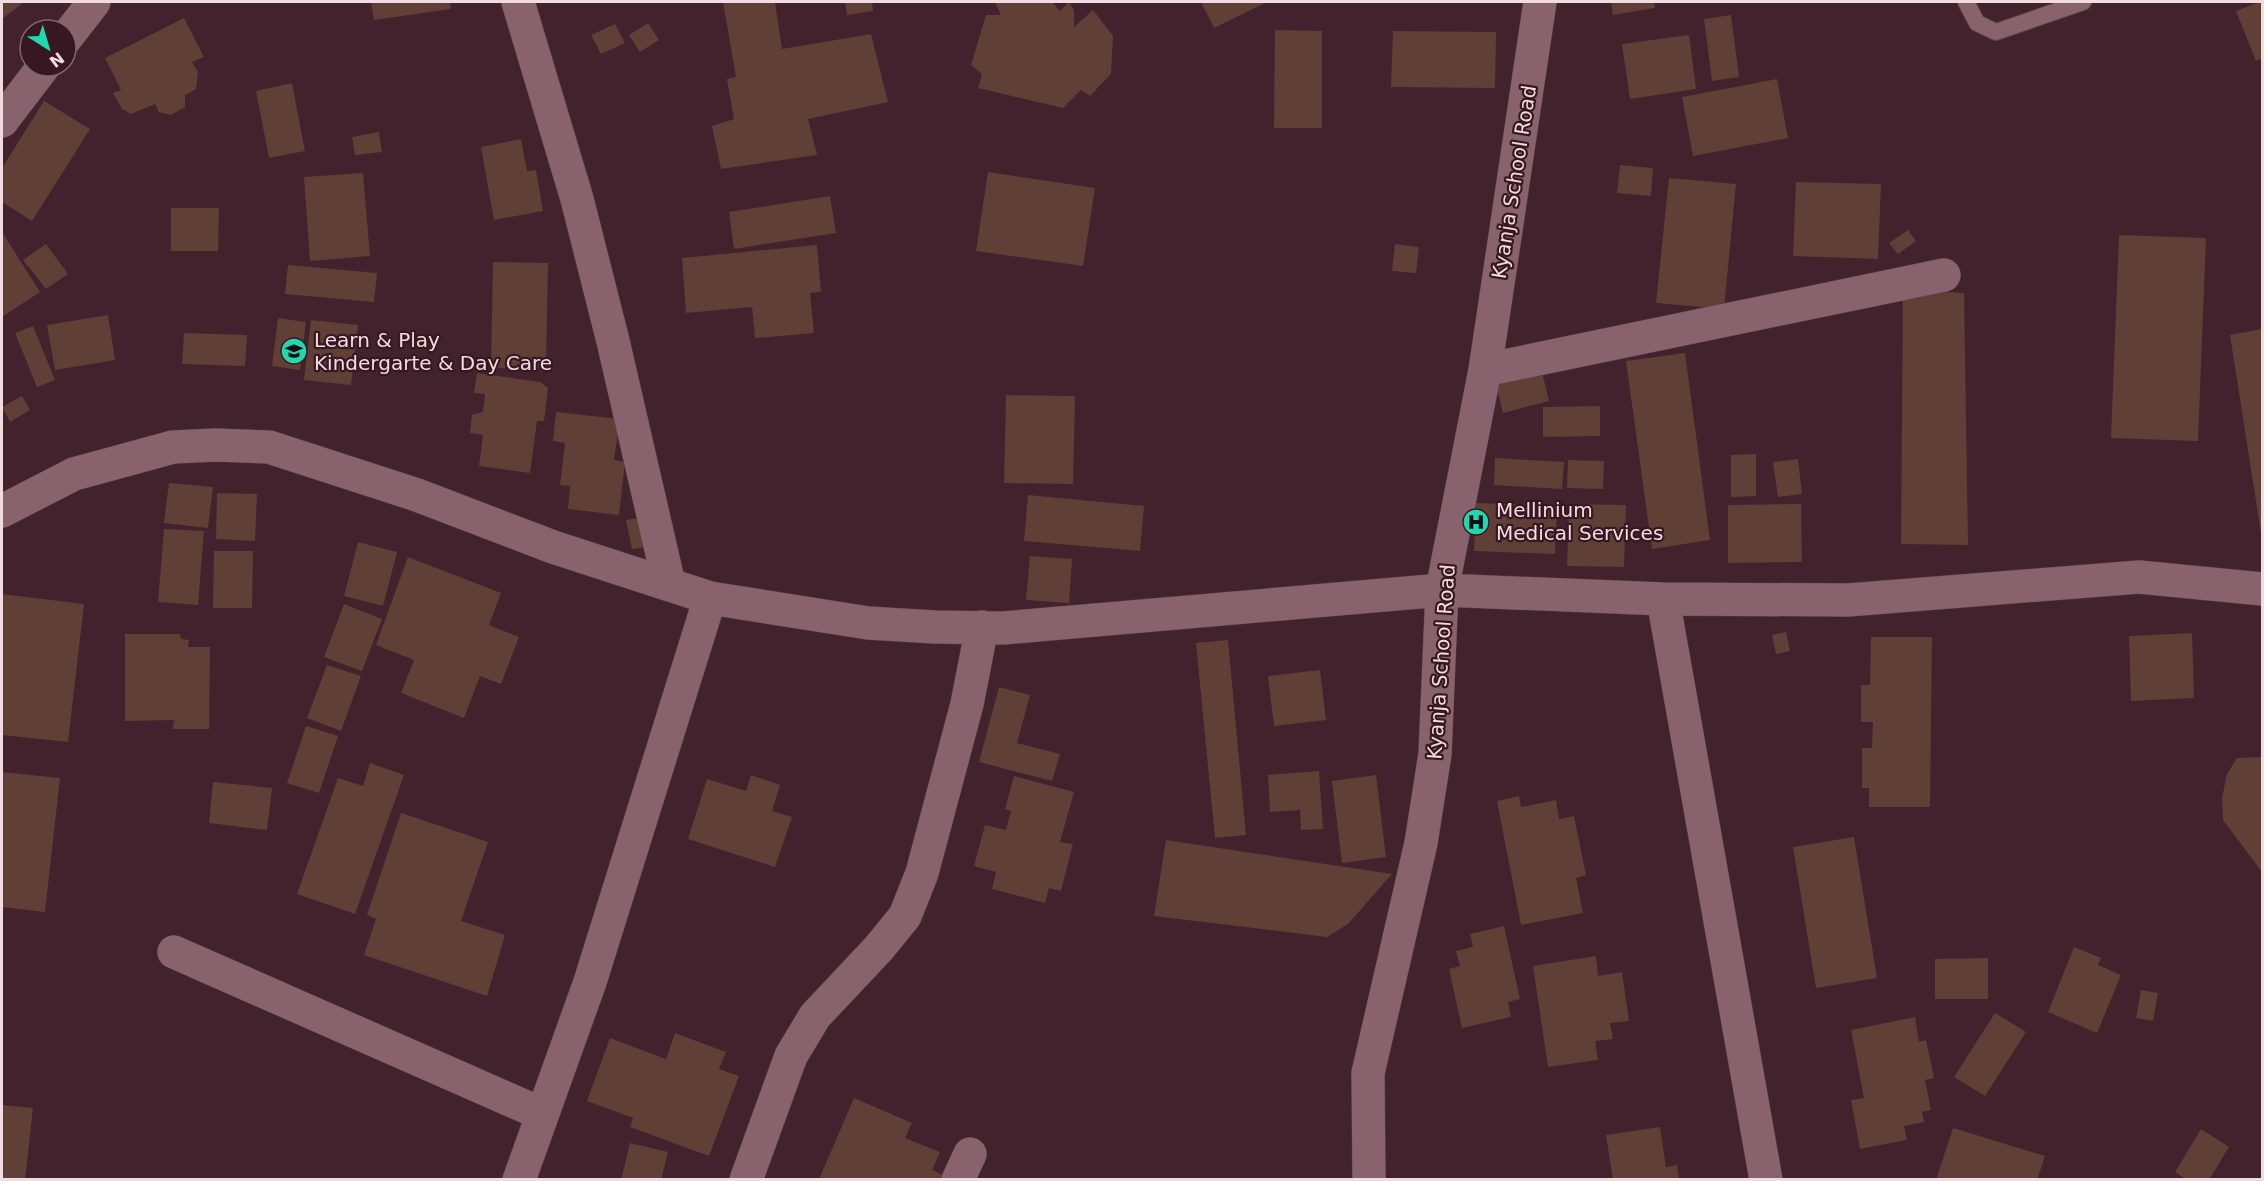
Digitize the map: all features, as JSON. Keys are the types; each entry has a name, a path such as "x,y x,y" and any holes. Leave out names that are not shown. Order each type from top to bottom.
{"street":[{"path":"78,23 94,2"},
{"path":"518,2 577,199 613,341 669,584"},
{"name":"Kyanja School Road","path":"1369,1179 1368,1073 1421,843 1435,754 1442,590 1485,370 1540,2"},
{"path":"2,121 35,78"},
{"path":"1485,370 1944,275"},
{"path":"2,511 74,474 173,447 216,445 269,447 417,495 553,547 710,598 868,623 935,627 1015,627 1442,590 1663,599 1848,600 2139,578 2262,589"},
{"path":"519,1179 590,982 710,598"},
{"path":"1663,599 1766,1179"},
{"path":"746,1179 791,1056 814,1016 879,948 905,916 922,873 967,704 982,627"},
{"path":"174,952 542,1114"}],"lane":[{"path":"1966,2 1977,23 1996,32 2083,2"}],"building":[{"path":"2,2 24,2 2,19"},
{"path":"371,2 450,2 451,9 374,20"},
{"path":"723,2 775,2 782,49 871,34 888,102 808,119 817,155 721,169 712,126 734,119 727,79 736,77"},
{"path":"845,2 872,2 873,11 847,15"},
{"path":"995,2 1052,2 1060,11 1069,2 1074,10 1074,27 1093,10 1113,36 1111,74 1090,96 1081,90 1063,108 978,88 982,74 971,65 986,15 1001,15"},
{"path":"1201,2 1267,2 1214,28"},
{"path":"1611,2 1654,2 1655,8 1613,15"},
{"path":"2262,2 2262,58 2256,61 2236,11"},
{"path":"1731,15 1739,77 1712,81 1704,19"},
{"path":"184,18 204,57 192,62 198,72 196,89 185,95 185,107 171,115 159,112 155,104 131,114 122,109 113,93 121,90 105,58"},
{"path":"648,23 659,40 640,52 629,35"},
{"path":"615,24 625,43 601,54 591,35"},
{"path":"1275,30 1322,31 1322,128 1274,128"},
{"path":"1393,31 1496,32 1495,88 1391,87"},
{"path":"1689,35 1696,89 1630,99 1622,44"},
{"path":"1777,79 1788,138 1693,156 1682,97"},
{"path":"292,83 305,151 269,158 256,91"},
{"path":"44,101 90,129 32,221 2,202 2,168"},
{"path":"379,132 382,152 355,155 352,137"},
{"path":"521,139 527,171 536,170 543,211 494,220 481,147"},
{"path":"1620,165 1653,168 1651,196 1617,193"},
{"path":"988,172 1095,188 1083,266 976,251"},
{"path":"363,173 370,256 310,261 304,177"},
{"path":"1669,178 1736,184 1724,309 1656,303"},
{"path":"1796,182 1881,184 1878,259 1793,256"},
{"path":"830,196 836,233 734,249 729,212"},
{"path":"171,208 219,208 218,251 171,251"},
{"path":"1908,230 1916,241 1898,254 1889,243"},
{"path":"2,232 40,292 2,317"},
{"path":"2119,235 2206,238 2198,441 2111,438"},
{"path":"46,244 68,274 46,289 23,260"},
{"path":"1395,244 1419,247 1416,273 1392,271"},
{"path":"817,245 821,292 810,293 814,333 755,338 752,307 686,313 682,258"},
{"path":"493,262 548,263 546,368 491,368"},
{"path":"288,265 377,273 374,302 285,294"},
{"path":"1903,290 1964,293 1968,545 1901,544"},
{"path":"108,315 115,360 55,370 47,325"},
{"path":"278,318 306,322 300,370 272,366"},
{"path":"311,320 358,325 351,385 304,380"},
{"path":"33,326 55,380 37,387 15,333"},
{"path":"2262,329 2262,533 2261,533 2230,335"},
{"path":"184,333 247,335 245,366 182,364"},
{"path":"1685,353 1710,540 1652,549 1626,361"},
{"path":"1542,372 1549,401 1503,413 1496,384"},
{"path":"477,373 540,382 548,388 544,421 537,421 530,473 479,466 483,435 470,433 472,415 483,412 485,394 474,393"},
{"path":"1006,395 1075,396 1073,484 1004,483"},
{"path":"22,396 30,410 10,422 2,407"},
{"path":"1600,406 1600,436 1543,437 1543,407"},
{"path":"556,412 620,419 614,460 625,462 619,515 568,509 570,486 560,485 565,443 553,441"},
{"path":"1756,454 1756,496 1731,497 1731,455"},
{"path":"1495,458 1564,462 1562,489 1494,485"},
{"path":"1798,459 1802,494 1778,497 1773,462"},
{"path":"1568,460 1604,461 1603,489 1567,488"},
{"path":"169,483 213,487 208,528 164,523"},
{"path":"217,493 257,494 255,541 216,539"},
{"path":"1028,495 1144,506 1140,551 1024,541"},
{"path":"1476,503 1557,506 1555,554 1474,551"},
{"path":"1569,504 1626,505 1624,567 1567,566"},
{"path":"1801,504 1802,562 1728,563 1728,505"},
{"path":"645,517 651,546 632,549 626,520"},
{"path":"164,529 204,531 198,605 158,602"},
{"path":"358,542 397,552 383,606 344,596"},
{"path":"214,551 253,551 252,608 213,608"},
{"path":"1030,556 1072,559 1069,603 1026,600"},
{"path":"408,557 501,593 489,625 519,637 501,684 480,676 464,718 401,693 414,660 376,645"},
{"path":"2,594 84,604 68,742 2,735"},
{"path":"344,604 382,619 362,671 324,657"},
{"path":"1786,632 1790,651 1776,654 1772,635"},
{"path":"2192,633 2194,698 2131,701 2129,636"},
{"path":"125,634 180,634 181,639 189,640 188,647 210,647 209,729 173,729 174,720 125,721"},
{"path":"1871,637 1932,637 1930,807 1869,807 1869,788 1862,788 1862,748 1872,748 1873,722 1861,722 1861,685 1870,685"},
{"path":"1228,640 1246,835 1215,838 1196,643"},
{"path":"327,665 361,676 341,731 307,718"},
{"path":"1320,670 1326,720 1274,726 1268,676"},
{"path":"999,687 1030,695 1017,743 1060,754 1052,781 979,762"},
{"path":"306,726 338,736 319,793 287,783"},
{"path":"2262,757 2262,872 2223,820 2222,798 2227,774 2237,758"},
{"path":"370,763 404,775 355,914 297,894 338,778 363,786"},
{"path":"1319,771 1323,829 1301,830 1300,810 1270,812 1268,775"},
{"path":"2,772 60,778 45,912 2,907"},
{"path":"751,775 780,785 772,811 792,817 775,867 688,839 707,779 746,791"},
{"path":"1376,775 1386,857 1342,863 1332,781"},
{"path":"1014,776 1074,792 1060,842 1073,844 1061,891 1049,888 1045,903 992,889 996,872 974,866 985,825 1006,830 1011,811 1005,809"},
{"path":"213,782 272,788 267,830 209,823"},
{"path":"1519,796 1521,807 1556,800 1559,819 1574,816 1586,875 1576,878 1583,913 1521,925 1497,801"},
{"path":"401,813 488,842 461,921 505,935 487,996 364,955 376,919 367,915"},
{"path":"1854,837 1877,978 1816,988 1793,847"},
{"path":"1166,840 1392,874 1348,924 1327,937 1154,916"},
{"path":"1504,926 1520,999 1508,1002 1511,1017 1462,1028 1449,969 1460,966 1456,951 1473,947 1470,934"},
{"path":"2074,947 2101,958 2098,965 2121,975 2097,1033 2048,1012"},
{"path":"1596,956 1598,976 1622,972 1629,1021 1610,1023 1613,1039 1595,1041 1598,1060 1548,1067 1533,966"},
{"path":"1988,958 1988,999 1935,999 1935,959"},
{"path":"2141,990 2158,993 2153,1021 2136,1018"},
{"path":"1995,1013 2026,1032 1985,1096 1954,1077"},
{"path":"1915,1017 1919,1042 1926,1040 1934,1078 1925,1080 1931,1110 1922,1112 1924,1122 1904,1126 1907,1140 1860,1149 1851,1100 1864,1098 1851,1030"},
{"path":"675,1033 726,1052 719,1069 739,1076 709,1156 630,1127 633,1118 587,1101 610,1038 666,1059"},
{"path":"854,1098 912,1123 905,1138 940,1152 932,1170 946,1176 945,1180 825,1180 820,1177"},
{"path":"2,1105 33,1108 25,1180 2,1180"},
{"path":"1660,1127 1666,1167 1677,1165 1679,1180 1613,1180 1606,1135"},
{"path":"1953,1128 2045,1156 2037,1180 1936,1180"},
{"path":"2201,1129 2229,1147 2209,1180 2187,1180 2175,1172"},
{"path":"630,1143 668,1152 661,1180 621,1180"}],"place":[{"name":"Learn & Play Kindergarte & Day Care","path":"294,351"},
{"name":"Mellinium Medical Services","path":"1476,522"}]}
